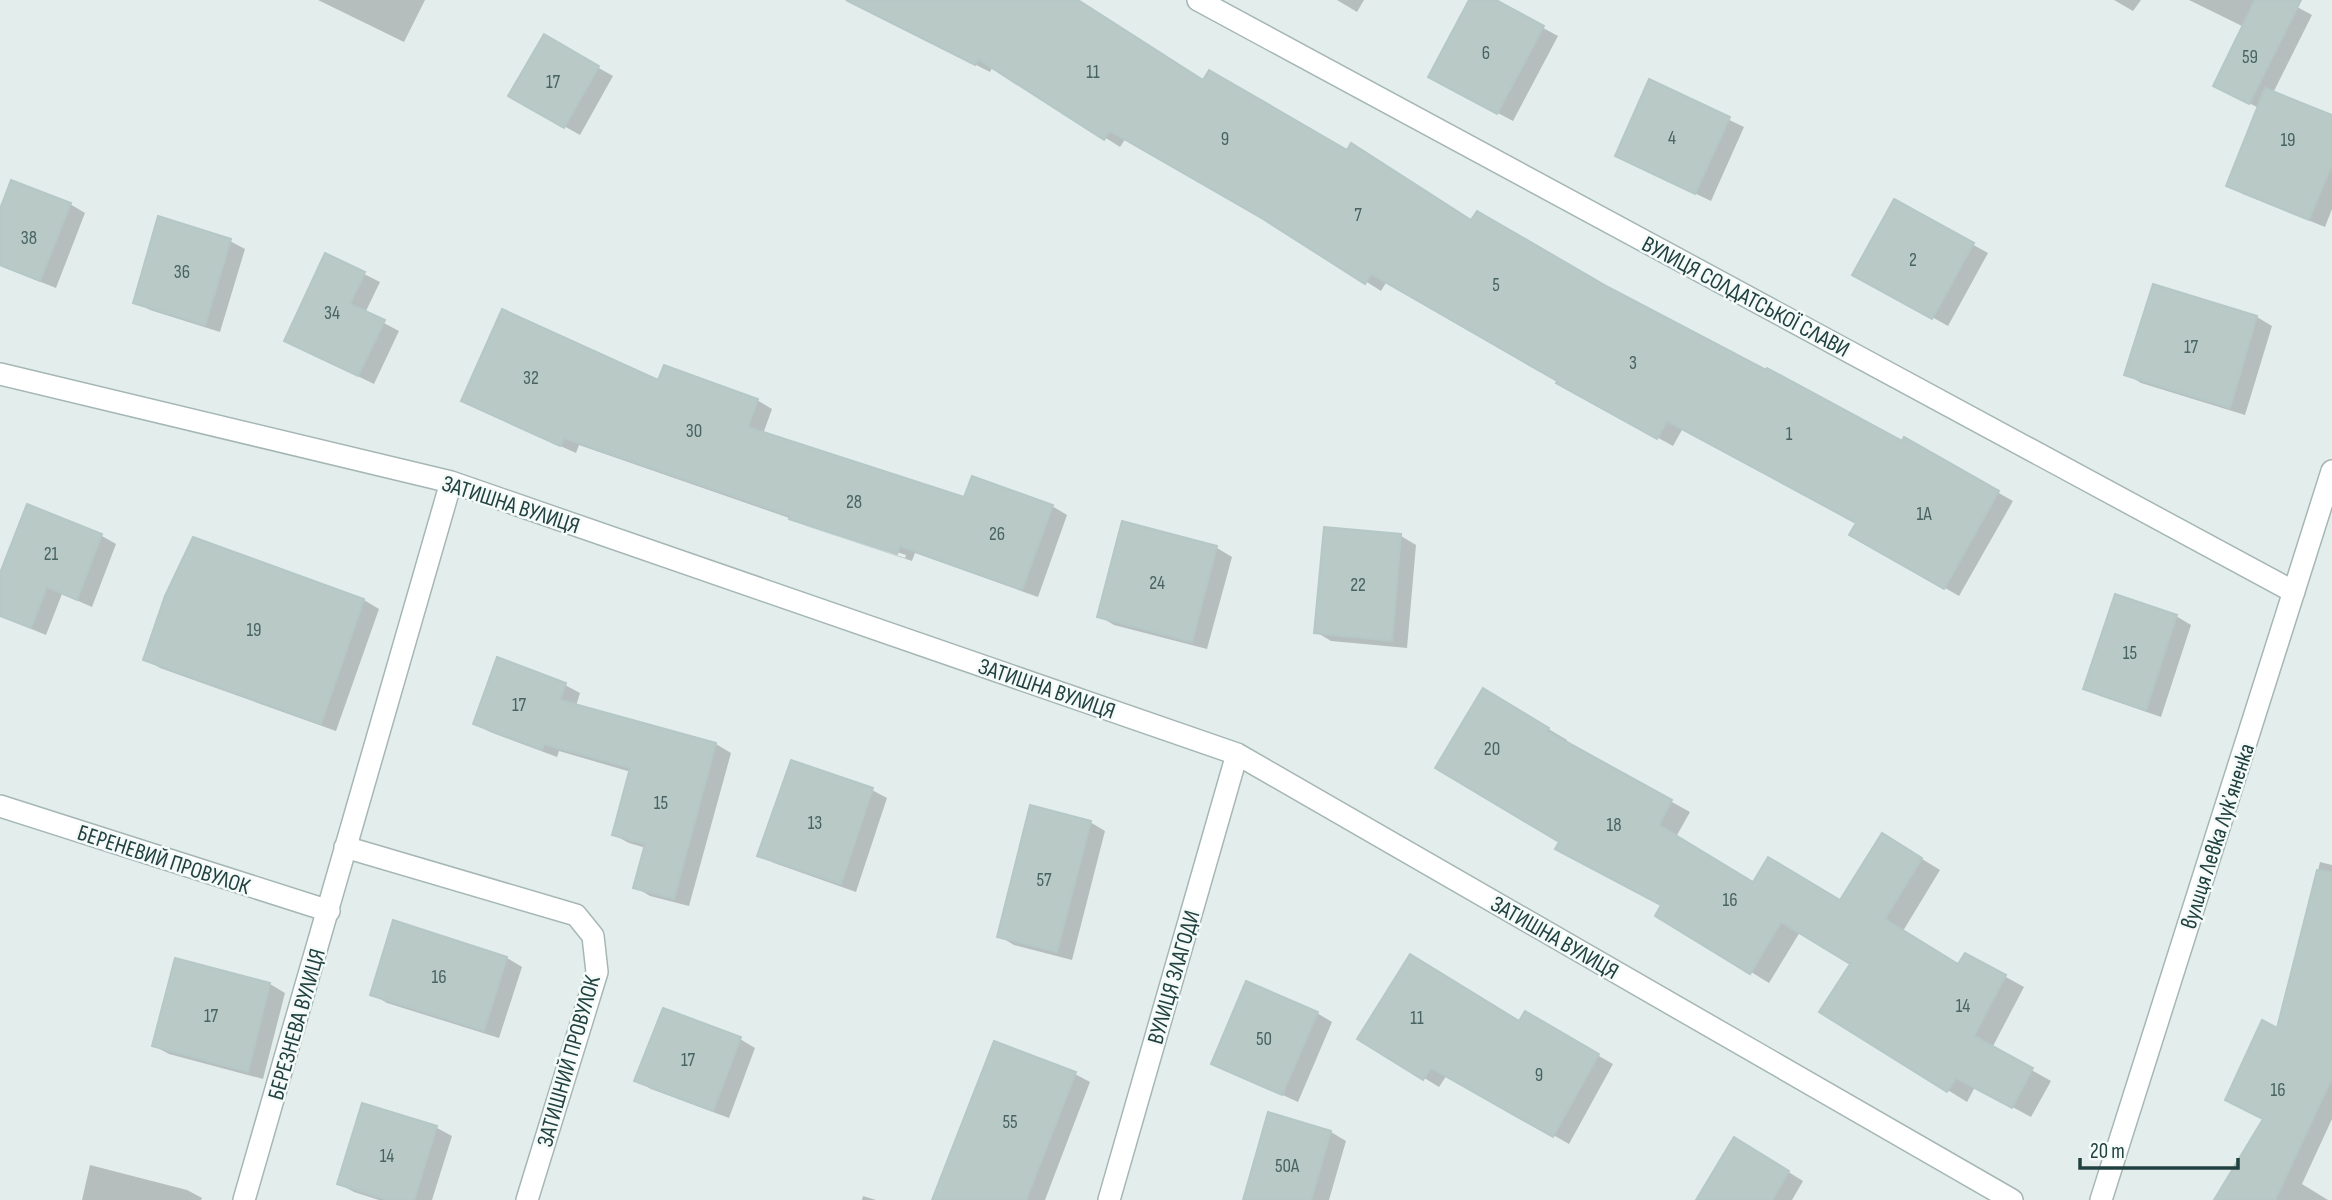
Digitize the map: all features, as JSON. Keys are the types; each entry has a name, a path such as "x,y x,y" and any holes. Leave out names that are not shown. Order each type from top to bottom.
{"street":[{"name":"ВУЛИЦЯ СОЛДАТСЬКОЇ СЛАВИ","path":"1198,0 2294,592"},
{"name":"ЗАТИШНА ВУЛИЦЯ","path":"0,374 451,482 1237,754 2012,1200"},
{"name":"вулиця Левка Лукʼяненка","path":"2101,1200 2332,471"},
{"name":"БЕРЕЗНЕВА ВУЛИЦЯ","path":"244,1200 451,482"},
{"name":"ВУЛИЦЯ ЗЛАГОДИ","path":"1109,1200 1237,754"},
{"name":"БЕРЕНЕВИЙ ПРОВУЛОК","path":"0,806 329,911"},
{"name":"ЗАТИШНИЙ ПРОВУЛОК","path":"345,847 576,915 593,936 597,972 527,1200"}],"building":[{"path":"846,0 1078,0 1203,80 1209,70 1347,150 1351,143 1471,220 1477,211 1608,287 1902,441 1904,437 1999,491 1944,589 1849,535 1856,523 1667,421 1657,439 1371,274 1365,284 1263,219 1110,131 1104,140 978,59 975,65"},
{"path":"1469,0 1496,0 1544,26 1497,114 1428,77"},
{"path":"2255,0 2301,0 2249,104 2213,86"},
{"path":"544,34 599,66 564,128 508,96"},
{"path":"1649,79 1730,117 1695,194 1615,156"},
{"path":"2265,88 2332,115 2332,164 2309,220 2226,186"},
{"path":"11,180 71,203 40,281 0,265 0,209"},
{"path":"1894,199 1974,243 1932,319 1852,275"},
{"path":"158,216 231,239 205,325 133,303"},
{"path":"325,253 365,272 350,304 385,320 358,376 284,341"},
{"path":"2153,284 2257,316 2230,408 2124,375"},
{"path":"502,309 658,380 664,365 758,399 748,427 964,497 972,476 1053,505 1022,590 900,546 897,554 789,519 790,516 564,438 560,446 461,401"},
{"path":"27,504 102,534 77,600 47,587 31,628 0,616 0,573"},
{"path":"1122,521 1217,546 1192,642 1097,617"},
{"path":"1324,527 1401,534 1392,641 1314,633"},
{"path":"193,537 364,599 321,724 143,660 165,596"},
{"path":"2115,594 2177,615 2146,710 2083,689"},
{"path":"497,657 566,683 560,700 716,743 674,899 633,888 645,844 612,835 630,768 544,744 542,750 473,724"},
{"path":"1483,688 1549,728 1547,731 1672,800 1659,825 1753,882 1768,857 1840,900 1882,833 1922,858 1885,919 1958,964 1965,953 2006,975 1974,1036 2033,1068 2012,1108 1956,1078 1947,1092 1819,1012 1850,964 1781,922 1750,974 1655,916 1661,905 1555,849 1559,842 1435,768"},
{"path":"791,760 873,788 841,884 757,856"},
{"path":"1030,805 1091,821 1057,952 997,937"},
{"path":"2317,870 2332,872 2332,1078 2275,1200 2214,1200 2263,1119 2225,1100 2262,1020 2277,1028"},
{"path":"393,920 507,957 484,1031 370,995"},
{"path":"1410,954 1519,1021 1525,1011 1599,1054 1553,1137 1431,1068 1423,1080 1357,1039"},
{"path":"175,958 270,983 248,1072 152,1046"},
{"path":"1246,981 1318,1012 1282,1095 1211,1064"},
{"path":"663,1008 741,1037 713,1111 634,1081"},
{"path":"994,1041 1076,1072 1026,1200 932,1200"},
{"path":"362,1103 437,1126 414,1200 388,1200 337,1184"},
{"path":"1268,1112 1331,1131 1311,1200 1243,1200"},
{"path":"1734,1137 1789,1171 1772,1200 1696,1200"}]}
